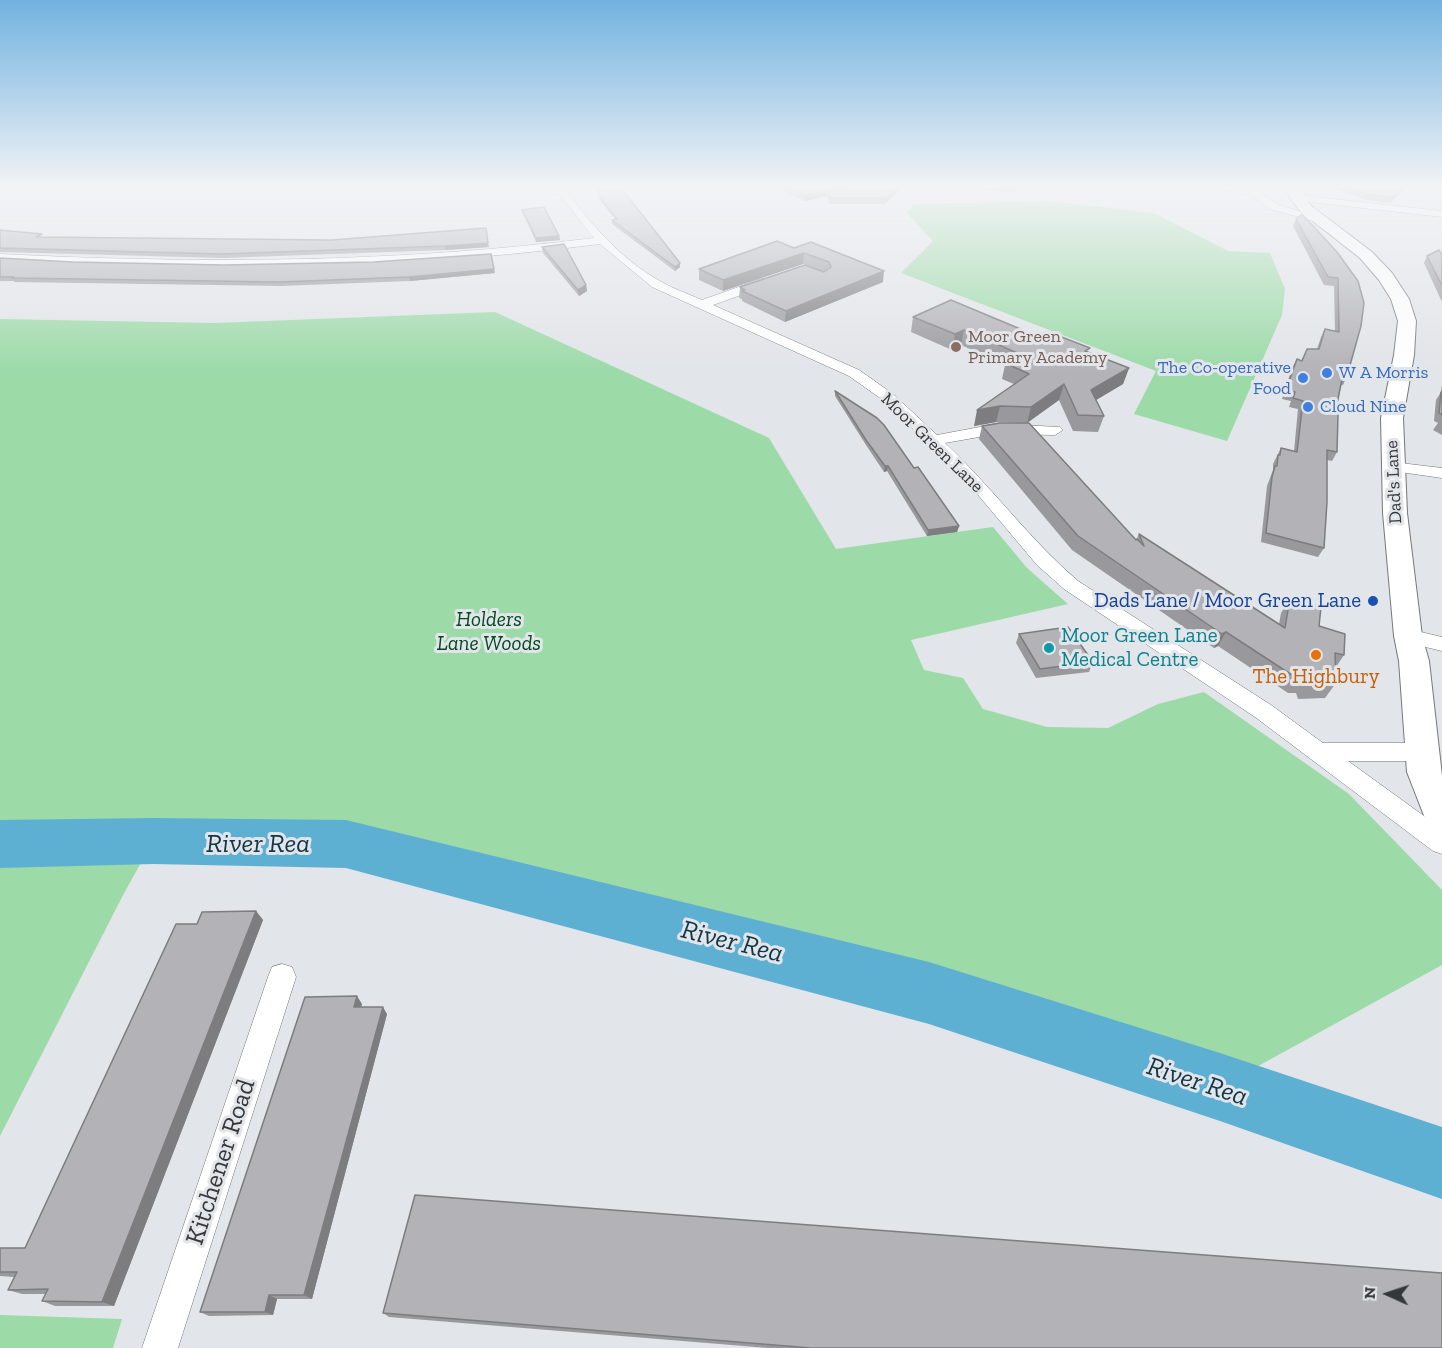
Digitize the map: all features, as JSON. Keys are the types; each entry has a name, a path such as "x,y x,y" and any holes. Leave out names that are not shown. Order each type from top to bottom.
{"street":[{"path":"0,257 135,262 334,262 450,256 531,248"},
{"name":"Moor Green Lane","path":"608,248 656,284 854,373 888,398 969,474 1043,561 1071,585 1320,752 1442,843"},
{"name":"Dad's Lane","path":"1356,248 1386,277 1400,299 1407,321 1404,355 1392,418 1392,466 1424,772 1442,821"},
{"path":"701,305 773,280"},
{"path":"934,440 996,429 1055,430"},
{"path":"1392,466 1442,473"},
{"path":"1408,636 1442,644"},
{"path":"1320,752 1423,752"},
{"name":"Kitchener Road","path":"160,1348 282,977"}],"green space":[{"path":"926,248 1222,248 1228,251 1270,253 1285,289 1282,315 1227,441 1134,414 1156,371 901,273"},
{"name":"Holders Lane Woods","path":"495,312 769,438 836,549 993,527 1027,568 1068,604 911,640 924,670 963,678 983,709 1047,727 1108,728 1158,704 1204,692 1349,794 1442,890 1442,965 1220,1087 929,993 347,844 153,841 0,1136 0,319 214,323"},
{"path":"0,1315 122,1319 113,1348 0,1348"}],"building":[{"path":"0,248 392,248 222,254"},
{"path":"543,248 566,248 586,285 578,290"},
{"path":"649,248 668,248 680,263 675,267"},
{"path":"758,248 826,248 884,271 786,311 742,291 745,290 740,287 805,265 824,272 831,267 829,262 804,253 723,280 699,269"},
{"path":"1312,248 1333,248 1358,281 1364,303 1361,326 1347,376 1343,376 1342,379 1335,414 1338,414 1337,452 1327,450 1324,548 1266,533 1272,477 1275,466 1277,466 1278,455 1280,455 1281,448 1297,452 1303,401 1293,398 1295,392 1286,390 1297,359 1302,361 1307,349 1319,349 1325,329 1339,332 1338,278 1328,277"},
{"path":"1439,250 1442,255 1442,286 1427,256"},
{"path":"491,254 494,269 409,277 279,282 0,277 0,258 224,265 374,262"},
{"path":"951,300 1049,341 1059,336 1090,348 1085,351 1129,368 1091,390 1104,416 1078,415 1064,384 1031,407 1000,406 977,410 1029,374 1005,363 1022,355 964,330 955,334 913,317"},
{"path":"835,391 884,425 914,468 918,467 959,526 928,530 888,466 885,466 866,440"},
{"path":"1442,392 1442,415 1439,413"},
{"path":"1000,423 1029,423 1136,540 1144,546 1139,534 1285,628 1290,598 1321,607 1319,626 1345,634 1344,655 1335,653 1336,683 1308,684 1305,679 1298,679 1226,632 1222,634 1078,536 982,426"},
{"name":"Moor Green Lane Medical Centre","path":"1068,627 1093,662 1040,669 1019,634"},
{"path":"256,911 102,1302 42,1301 48,1289 8,1290 17,1272 0,1272 0,1248 25,1248 176,924 197,924 202,912"},
{"path":"357,996 354,1007 383,1007 304,1295 269,1295 265,1312 200,1312 305,997"},
{"path":"415,1195 1442,1273 1442,1348 811,1348 383,1313"}],"waterway":[{"name":"River Rea","path":"0,844 153,841 346,844 929,993 1220,1087 1442,1163"}],"place":[{"name":"Moor Green Primary Academy","path":"956,347"},
{"name":"W A Morris","path":"1327,373"},
{"name":"The Co-operative Food","path":"1303,378"},
{"name":"Cloud Nine","path":"1308,407"},
{"name":"Dads Lane / Moor Green Lane","path":"1373,601"},
{"name":"Moor Green Lane Medical Centre","path":"1049,648"},
{"name":"The Highbury","path":"1316,655"}]}
